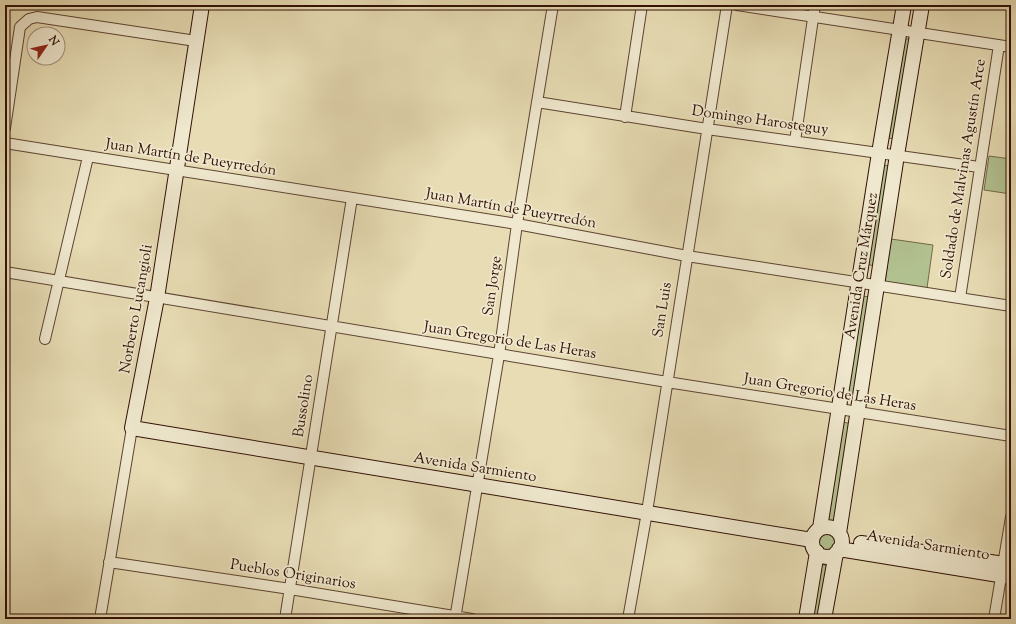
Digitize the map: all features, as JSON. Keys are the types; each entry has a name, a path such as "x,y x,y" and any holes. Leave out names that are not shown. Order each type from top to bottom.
{"main road":[{"name":"Norberto Lucangioli","path":"132,428 157,298 202,5"},
{"name":"Avenida Cruz Márquez","path":"820,528 878,153 904,5"},
{"name":"Avenida Cruz Márquez","path":"824,619 839,544 856,412 896,155 922,5"},
{"name":"Avenida Sarmiento","path":"132,428 476,486 647,512 815,546 824,556 839,544 1007,570"},
{"path":"806,619 815,546 815,533 820,528 828,527 839,544"}],"street":[{"name":"San Jorge","path":"455,618 499,354 517,224 553,5"},
{"path":"625,117 642,5"},
{"name":"San Luis","path":"628,619 647,512 727,5"},
{"path":"737,5 899,28 1011,47"},
{"path":"795,141 815,5"},
{"path":"5,128 20,27 29,19 37,17 196,40"},
{"name":"Soldado de Malvinas Agustín Arce","path":"960,298 999,45"},
{"name":"Domingo Harosteguy","path":"537,102 625,117 979,167"},
{"name":"Juan Martín de Pueyrredón","path":"5,143 517,224 687,256 858,281 1011,306"},
{"path":"45,339 88,157"},
{"name":"Bussolino","path":"285,619 352,198"},
{"name":"Juan Gregorio de Las Heras","path":"5,272 331,328 1011,436"},
{"name":"Norberto Lucangioli","path":"100,619 132,428"},
{"path":"994,619 1007,570 1011,517"},
{"name":"Pueblos Originarios","path":"109,562 290,589 455,618 472,619"}],"green space":[{"path":"903,38 912,40 896,139 887,138"},
{"path":"989,156 1011,159 1011,194 984,190"},
{"path":"882,165 891,166 875,266 865,264"},
{"path":"891,239 933,245 927,288 885,282"},
{"path":"861,296 871,297 854,396 845,395"},
{"path":"843,422 852,424 836,523 827,521"},
{"path":"827,533 833,536 836,542 833,548 827,551 821,548 818,542 821,536"},
{"path":"820,564 829,566 821,619 811,619"}]}
